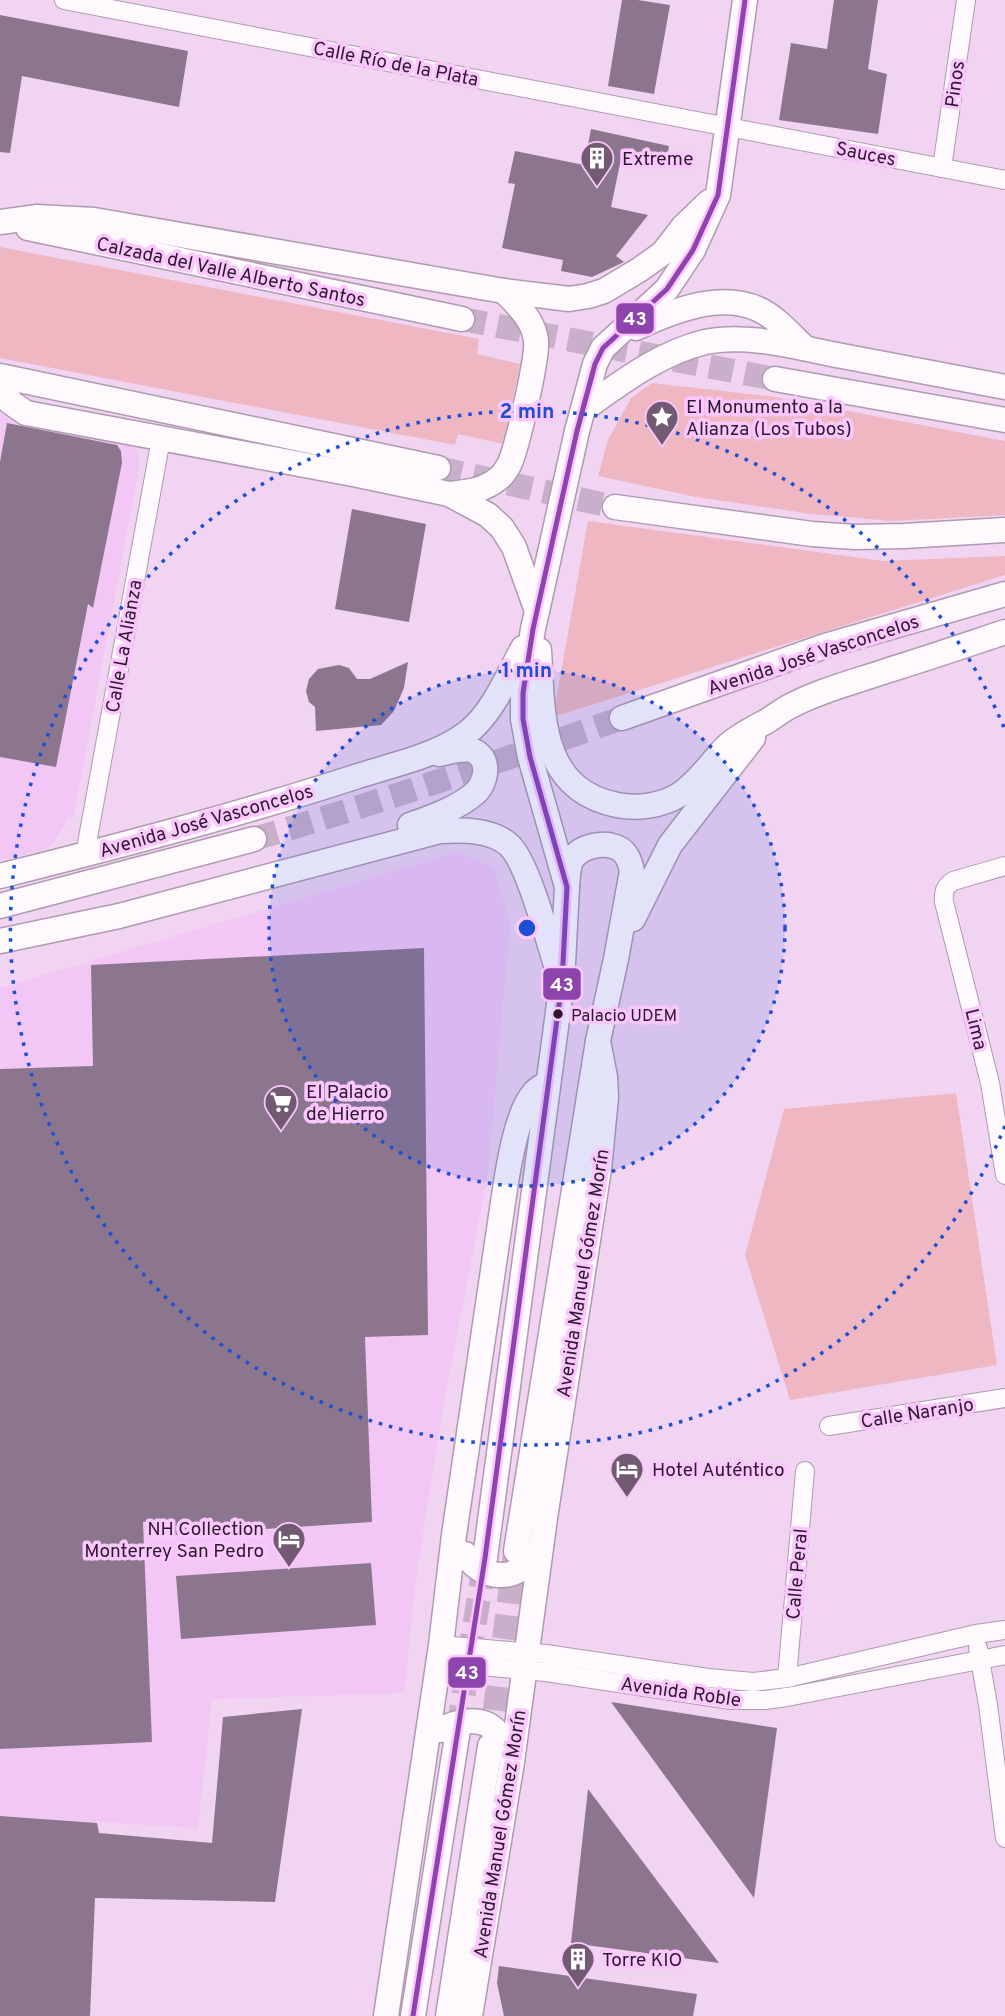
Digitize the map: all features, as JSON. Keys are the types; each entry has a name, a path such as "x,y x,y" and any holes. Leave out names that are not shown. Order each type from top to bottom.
{"main road":[{"path":"567,887 530,757 523,719 523,693 535,618 577,431 595,365 603,348 667,289 693,250 718,195 745,0"},
{"path":"0,222 37,217 94,219 504,291 569,299 604,290 639,270 663,253 683,227 718,195"},
{"name":"Calzada del Valle Alberto Santos","path":"0,222 462,319"},
{"path":"449,494 480,490 501,477 509,465 518,435 536,353 536,339 525,313 504,291"},
{"path":"614,338 671,312 706,304 727,304 758,309 771,317 805,349"},
{"path":"584,409 636,372 686,348 708,342 736,340 768,342 1005,387"},
{"path":"0,377 10,402 26,413 449,494 488,515 502,528 513,547 535,618 542,717 546,737 561,769 573,784 595,798 624,806 661,803 679,795 694,783 732,741 785,709 832,689 1005,632"},
{"path":"0,377 438,468"},
{"path":"775,379 1005,420"},
{"path":"615,507 813,534 855,537 1005,530"},
{"name":"Avenida José Vasconcelos","path":"622,718 825,646 1005,594"},
{"path":"411,759 450,745 481,721 494,704 535,618"},
{"path":"616,959 640,901 670,845 766,722"},
{"path":"325,860 446,811 472,796 484,783 484,762 475,751 459,750 411,759"},
{"name":"Avenida José Vasconcelos","path":"0,876 200,824 411,759"},
{"path":"0,941 119,916 440,831 464,830 488,834 509,845 521,862 562,982"},
{"name":"Avenida José Vasconcelos","path":"0,906 254,839"},
{"path":"485,1558 562,982 570,864 580,850 606,846 618,848 626,855 632,871 598,1041"},
{"name":"Avenida Manuel Gómez Morín","path":"470,2016 512,1762 541,1546 603,1132 605,1077 598,1041"},
{"name":"Avenida Manuel Gómez Morín","path":"516,1551 598,1041"},
{"path":"386,2016 512,1147 528,1100 548,1083"},
{"path":"454,1535 472,1563 479,1570 490,1574 503,1574 520,1569 541,1546"},
{"path":"425,1753 438,1732 444,1728 453,1724 480,1722 497,1732 512,1762"},
{"path":"413,2016 458,1730"},
{"name":"Avenida Manuel Gómez Morín","path":"448,2016 491,1746"}],"street":[{"name":"Calle Río de la Plata","path":"64,0 727,126"},
{"name":"Pinos","path":"942,168 966,0"},
{"name":"Sauces","path":"727,126 1005,180"},
{"name":"Calle La Alianza","path":"85,853 161,439"},
{"name":"Lima","path":"1005,866 961,877 947,885 943,892 998,1081 1005,1175"},
{"name":"Calle Naranjo","path":"829,1426 1005,1398"},
{"name":"Calle Peral","path":"787,1678 805,1471"},
{"name":"Avenida Roble","path":"526,1662 546,1654 752,1682 787,1678 976,1634 1005,1630"},
{"path":"976,1634 1005,1838"},
{"name":"Avenida Roble","path":"439,1654 526,1662 731,1700 787,1697 1005,1654"}],"shaded area":[{"path":"0,247 479,339 477,354 520,364 504,444 458,434 455,445 0,358"},
{"path":"652,383 775,397 1005,441 1005,515 892,521 812,514 696,497 598,476 608,440 631,398"},
{"path":"0,414 126,444 135,448 139,467 73,819 67,819 58,837 47,849 0,860"},
{"path":"588,521 883,561 1005,556 1005,575 553,717"},
{"path":"458,852 494,868 510,924 488,1173 444,1402 416,1578 404,1693 212,1699 198,1828 0,1816 0,988"},
{"path":"956,1093 997,1365 790,1400 745,1255 784,1109"}],"building":[{"path":"622,0 670,5 654,94 608,86"},
{"path":"834,0 878,0 868,69 887,74 878,134 779,120 791,43 827,49"},
{"path":"0,15 188,51 179,107 22,76 10,153 0,152"},
{"path":"591,129 669,146 665,168 621,159 611,207 648,215 616,256 624,262 592,277 561,271 563,260 502,248 515,184 508,183 515,151 584,165"},
{"path":"7,423 117,445 121,451 122,463 93,608 88,604 56,767 0,757 0,462"},
{"path":"352,509 426,524 409,622 335,609"},
{"path":"408,662 404,688 394,711 381,725 316,731 315,707 309,702 306,691 309,679 318,669 339,665 349,668 357,679 370,679"},
{"path":"424,948 428,1335 365,1337 372,1522 172,1535 171,1520 143,1522 152,1742 0,1749 0,1069 93,1066 91,965"},
{"path":"371,1563 376,1625 181,1639 176,1576"},
{"path":"611,1702 777,1728 754,1898"},
{"path":"302,1709 275,1902 95,1898 90,2016 0,2016 0,1816 97,1823 99,1833 212,1843 223,1717"},
{"path":"588,1789 719,1963 571,1943"},
{"name":"Torre KIO","path":"499,1966 697,1994 693,2016 504,2016 497,1983"}],"tunnel":[{"path":"462,319 775,379"},
{"path":"438,468 615,507"},
{"path":"254,839 439,781 622,718"},
{"path":"490,1746 515,1555"},
{"path":"458,1730 485,1558"}],"transit line":[{"name":"43","path":"413,2016 485,1558 562,982 567,887 530,757 523,719 523,693 533,629 577,431 595,364 603,348 667,289 693,250 718,195 745,0"}],"place":[{"name":"Extreme","path":"597,188"},
{"name":"El Monumento a la Alianza (Los Tubos)","path":"662,447"},
{"name":"Palacio UDEM","path":"558,1014"},
{"name":"El Palacio de Hierro","path":"281,1132"},
{"name":"Hotel Auténtico","path":"627,1499"},
{"name":"NH Collection Monterrey San Pedro","path":"289,1569"},
{"name":"Torre KIO","path":"578,1989"}]}
